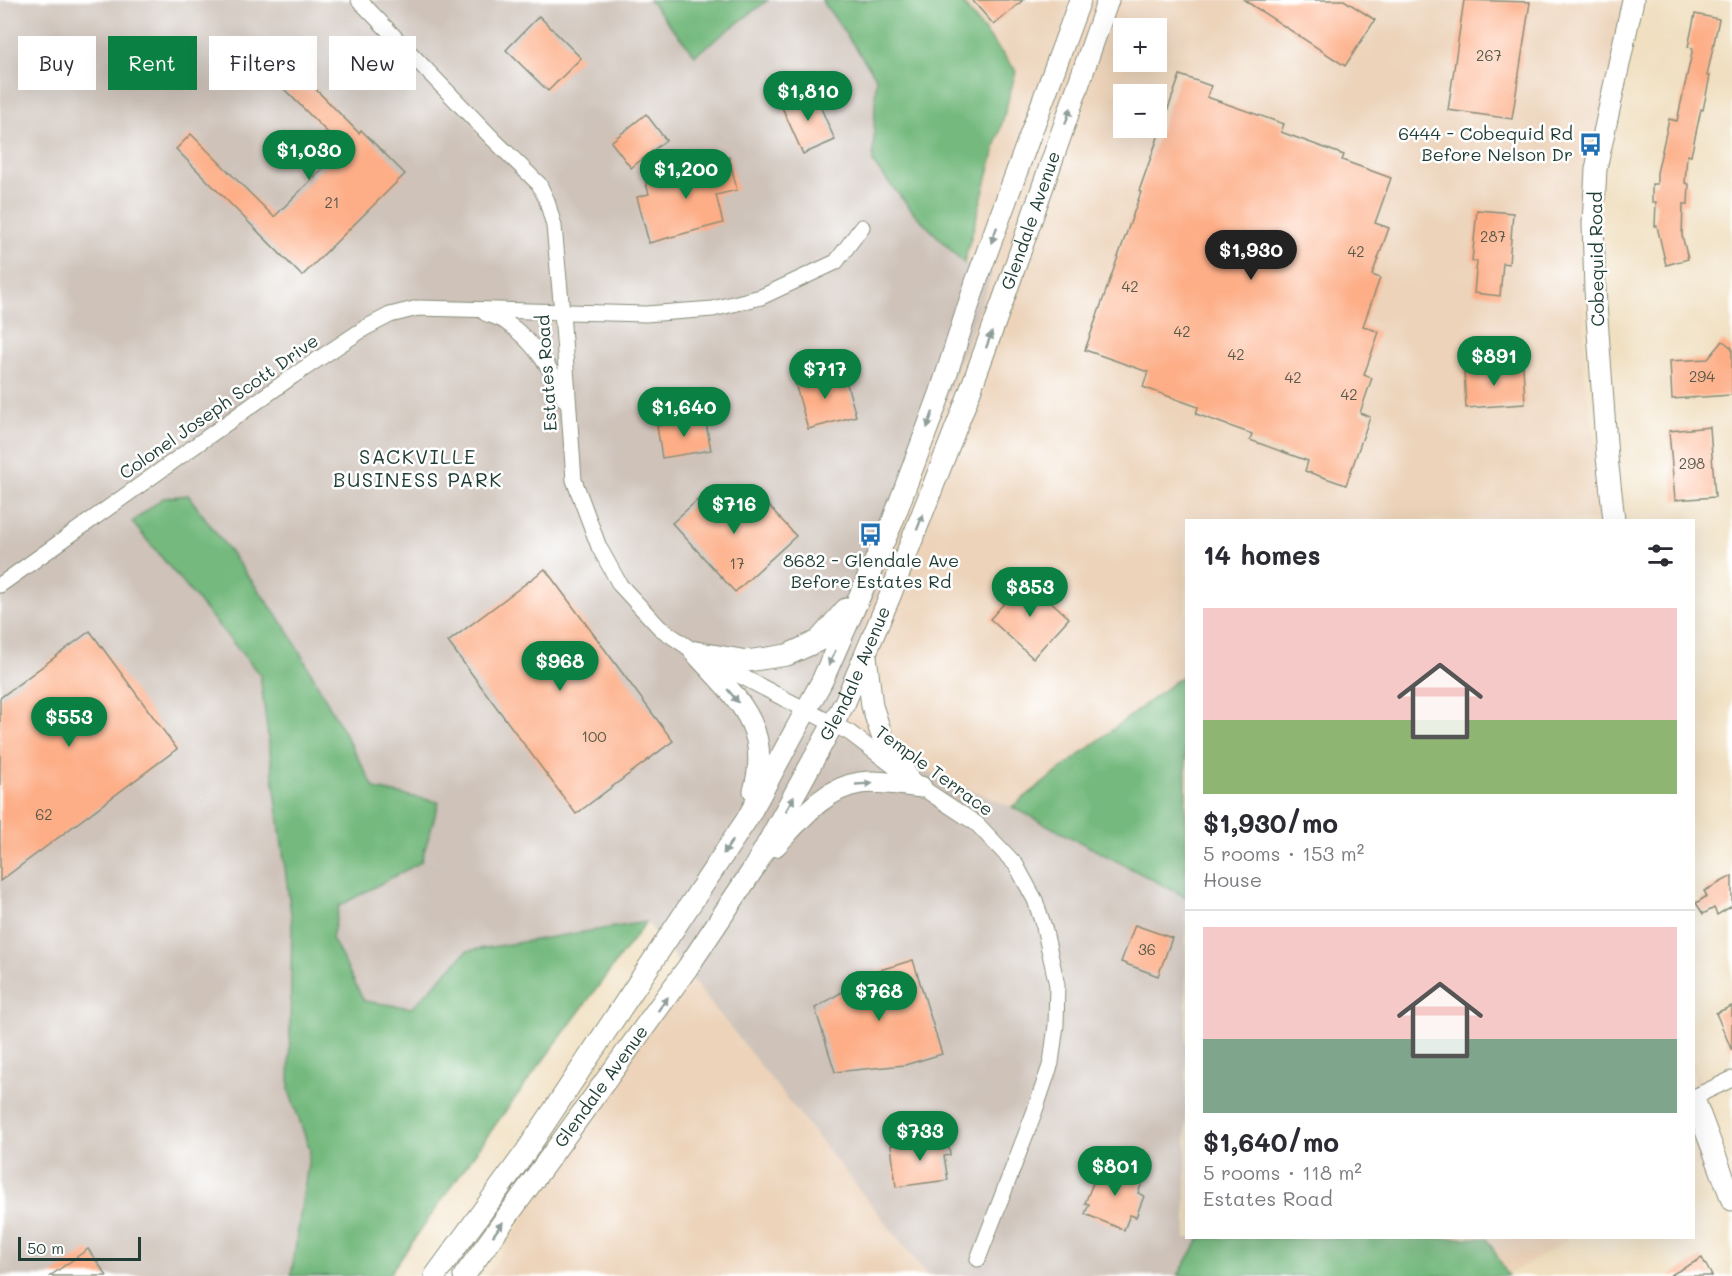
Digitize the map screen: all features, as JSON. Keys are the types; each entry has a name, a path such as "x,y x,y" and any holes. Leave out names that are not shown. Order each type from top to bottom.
{"main road":[{"name":"Glendale Avenue","path":"435,1276 525,1153 747,819 822,681 896,513 940,394 976,282 1080,0"},
{"name":"Glendale Avenue","path":"464,1276 668,997 754,868 834,723 866,655 915,536 978,369 1108,0"},
{"name":"Cobequid Road","path":"1614,519 1594,290 1593,223 1596,170 1633,0"},
{"path":"694,652 747,661 787,655 818,641 839,620 864,584"},
{"path":"694,652 736,698 754,724 760,760 747,819"},
{"path":"866,655 872,706 883,739 914,781"},
{"path":"754,868 818,802 845,786 862,782 914,781"},
{"path":"1695,1101 1732,1200"}],"street":[{"name":"Estates Road","path":"358,0 539,184 547,201 554,226 574,480 599,547 620,585 660,628 694,652 806,709"},
{"name":"Colonel Joseph Scott Drive","path":"0,585 293,376 365,328 390,315 417,308 646,314 713,309 761,297 836,262 862,227"},
{"name":"Colonel Joseph Scott Drive","path":"477,310 507,322 533,348 552,371 569,414"},
{"name":"Temple Terrace","path":"806,709 834,723 977,824 1016,865 1035,900 1044,927 1057,985 1056,1025 1051,1063 978,1258"},
{"path":"1695,1098 1732,1079"}],"shaded area":[{"path":"0,0 649,0 696,55 768,0 822,0 876,77 874,163 964,263 993,272 826,728 1012,807 1185,896 1185,1239 1199,1239 1178,1276 928,1276 646,922 467,951 412,1008 364,1001 332,938 339,906 421,862 375,789 287,629 133,522 260,675 292,922 289,1091 310,1150 291,1276 0,1276"},
{"path":"960,0 1628,0 1585,190 1584,372 1607,519 1185,519 1185,674 1012,807 826,728 993,272 964,263 1015,71"},
{"path":"684,970 928,1276 487,1276"},
{"path":"1695,1063 1723,1151 1695,1167"},
{"path":"1488,1239 1570,1239 1507,1275"}],"green space":[{"path":"649,0 768,0 695,55"},
{"path":"822,0 960,0 1016,71 964,263 914,213 873,163 876,77"},
{"path":"188,495 287,629 375,789 439,802 421,862 339,906 332,938 364,1001 412,1008 467,951 646,922 498,1121 388,1276 291,1276 310,1150 289,1091 292,922 260,675 132,522 163,498"},
{"path":"1185,674 1185,896 1012,807"},
{"path":"1199,1239 1488,1239 1508,1276 1178,1276"}],"building":[{"path":"972,0 1023,0 994,25"},
{"path":"1244,0 1344,0 1375,20 1345,66"},
{"path":"1464,0 1530,2 1512,119 1448,110"},
{"path":"1695,14 1719,19 1707,76 1710,76 1703,110 1701,109 1691,156 1687,155 1685,183 1689,184 1688,204 1683,204 1682,235 1688,259 1666,265 1657,226 1655,226 1656,202 1652,202 1652,184 1657,184 1657,173 1669,119 1677,121 1693,48 1688,47"},
{"path":"539,16 581,58 548,91 506,50"},
{"path":"1180,75 1211,86 1207,97 1284,124 1281,132 1344,155 1342,160 1391,178 1375,223 1389,228 1372,275 1380,278 1363,326 1379,332 1364,375 1372,378 1360,413 1370,417 1346,485 1305,471 1308,461 1250,440 1252,434 1196,414 1198,407 1143,387 1148,372 1085,350 1158,138 1167,138 1167,112"},
{"path":"285,90 317,90 359,133 361,130 405,174 302,276 176,149 191,134 274,217 343,148"},
{"path":"813,90 835,140 803,154 781,105"},
{"path":"646,114 666,140 631,168 611,142"},
{"path":"729,157 737,190 716,195 723,223 649,243 637,197 649,194 645,180"},
{"path":"1477,210 1513,213 1509,264 1503,263 1500,296 1474,293 1477,261 1472,261"},
{"path":"1723,341 1732,348 1732,395 1672,399 1670,361 1708,359"},
{"path":"1523,366 1525,404 1466,408 1464,370"},
{"path":"843,370 856,416 808,429 795,383"},
{"path":"705,418 711,450 662,458 657,426"},
{"path":"1710,427 1715,497 1675,500 1669,431"},
{"path":"713,486 733,508 754,489 796,536 735,592 672,523"},
{"path":"545,569 673,741 576,814 448,642"},
{"path":"1026,579 1069,618 1033,658 990,619"},
{"path":"90,631 177,749 0,881 0,698"},
{"path":"1732,876 1732,906 1717,915 1714,908 1703,914 1696,903 1707,896 1704,891"},
{"path":"1135,925 1172,938 1158,976 1121,962"},
{"path":"913,960 942,1054 905,1065 835,1072 815,1008 877,971"},
{"path":"1732,1006 1732,1051 1716,1013"},
{"path":"948,1138 950,1155 944,1156 948,1180 896,1187 891,1145"},
{"path":"1106,1163 1144,1178 1138,1193 1144,1196 1136,1217 1130,1215 1124,1230 1085,1214 1089,1204 1085,1203 1097,1173 1101,1175"},
{"path":"88,1249 107,1276 50,1276"},
{"path":"1702,1258 1712,1276 1669,1276"}],"place":[{"name":"6444 - Cobequid Rd Before Nelson Dr","path":"1591,144"},
{"name":"8682 - Glendale Ave Before Estates Rd","path":"871,535"}],"district":[{"name":"SACKVILLE BUSINESS PARK","path":"418,468"}]}
